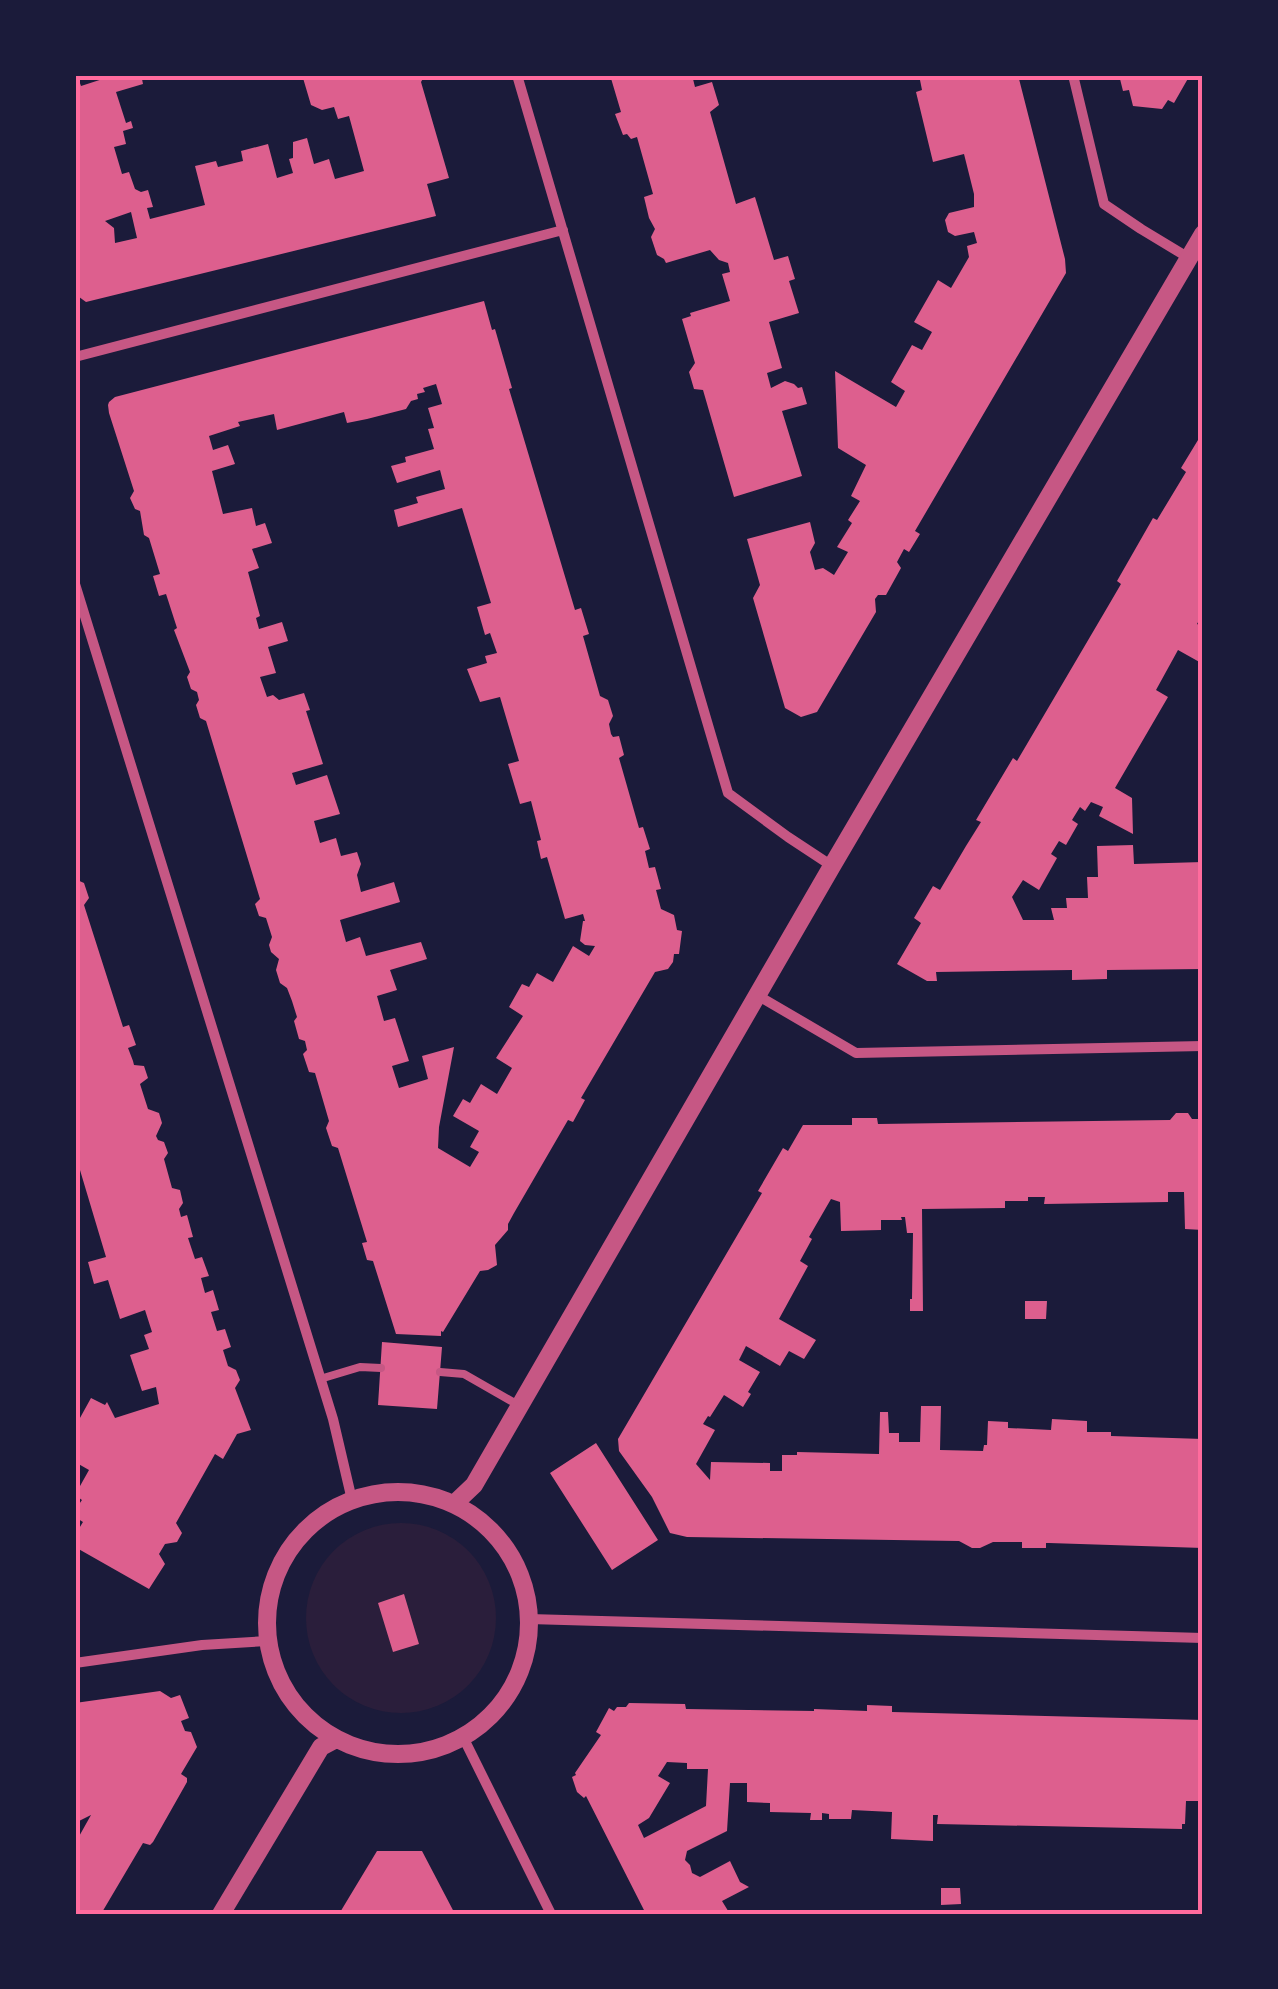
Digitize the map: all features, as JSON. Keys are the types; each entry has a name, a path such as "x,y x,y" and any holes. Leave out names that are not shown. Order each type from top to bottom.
{"street":[{"path":"517,75 728,794 832,866"},
{"path":"455,1503 474,1485 832,866 1198,247 1142,230 1104,204 1073,75"},
{"path":"75,357 563,230"},
{"path":"75,584 320,1379 352,1500"},
{"path":"757,996 856,1052 1203,1046"},
{"path":"390,1492 423,1494 455,1503 499,1539 524,1588 529,1619 523,1664 508,1694 482,1724 432,1750 412,1754 372,1752 336,1739 305,1716 287,1693 276,1674 267,1641 270,1592 288,1552 307,1528 352,1500 390,1492"},
{"path":"529,1619 1203,1638"},
{"path":"75,1663 202,1645 267,1641"},
{"path":"463,1737 551,1914"},
{"path":"222,1914 321,1747 336,1739"}],"lane":[{"path":"320,1379 360,1367 381,1368"},
{"path":"440,1372 464,1374 520,1406"}],"shaded area":[{"path":"401,1523 437,1530 468,1551 489,1582 496,1618 489,1654 468,1685 437,1706 401,1713 365,1706 334,1685 313,1654 306,1618 313,1582 334,1551 365,1530"}],"building":[{"path":"75,75 81,86 115,75 153,75 142,79 143,84 116,92 126,123 131,121 133,128 123,131 126,144 114,147 122,174 129,172 135,189 148,190 153,207 147,208 150,219 205,205 195,166 216,161 218,167 243,161 241,151 268,144 277,178 293,173 289,159 293,158 293,142 307,138 314,164 329,159 335,179 364,171 349,116 338,119 334,107 322,110 311,105 303,78 425,75 421,82 449,178 427,184 436,216 86,302 75,294","holes":["131,212 137,238 115,243 114,228 105,221"]},
{"path":"610,75 692,75 695,87 712,82 719,105 710,112 736,204 755,197 774,260 788,256 795,279 789,281 799,313 769,322 782,368 767,373 771,388 785,381 802,387 807,404 782,411 802,476 734,497 703,390 694,389 689,372 695,363 682,319 730,301 722,274 730,272 728,263 710,250 666,263 657,255 651,237 655,229 644,197 653,194 637,137 623,135 615,114 621,112"},
{"path":"919,75 1018,75 1066,273 915,531 920,534 909,552 904,549 897,562 901,568 886,595 875,599 876,612 817,712 801,717 785,708 753,598 760,585 747,539 810,522 815,543 810,552 815,570 823,568 834,575 848,552 837,547 860,501 851,496 866,465 838,448 835,371 896,407 905,391 891,382 912,345 922,350 932,332 914,322 938,280 951,288 969,257 967,246 977,243 974,232 955,236 948,232 945,220 949,213 974,207 974,194 964,154 933,162 916,92 922,90"},
{"path":"1119,75 1190,75 1174,103 1168,100 1162,109 1133,106"},
{"path":"484,301 492,330 495,329 575,610 581,608 589,634 583,636 600,696 608,700 613,716 609,724 611,734 619,736 624,755 619,758 639,828 643,827 650,849 645,851 649,868 655,867 661,909 674,915 677,930 682,931 679,954 674,954 668,969 655,972 581,1098 585,1100 573,1122 568,1120 508,1230 495,1245 497,1265 480,1271 441,1336 396,1334 373,1261 367,1260 362,1243 367,1242 338,1148 332,1146 326,1128 329,1121 315,1073 309,1072 303,1054 307,1050 305,1041 299,1039 292,1001 287,988 280,983 276,970 279,959 271,952 272,937 266,918 259,916 255,904 260,899 206,721 200,718 196,705 197,692 191,689 187,677 190,672 166,594 159,596 153,576 160,574 149,538 144,535 140,511 130,498 134,491 109,413 109,402 115,397","holes":["436,384 442,404 428,408 434,428 428,429 434,449 405,457 406,462 391,466 397,483 440,470 445,489 416,497 418,503 394,510 398,527 462,508 491,603 477,607 485,635 490,633 497,653 485,656 487,663 467,669 480,702 500,697 519,761 508,764 520,804 531,801 541,840 537,841 541,859 547,857 565,919 583,914 580,941 595,946 589,956 573,946 553,982 537,973 529,987 522,984 509,1007 523,1016 496,1058 512,1068 497,1094 481,1084 470,1103 463,1099 453,1116 479,1131 470,1147 479,1152 470,1167 438,1148 454,1047 422,1056 428,1079 399,1088 392,1066 409,1061 395,1018 384,1021 377,996 397,990 390,970 427,959 421,942 366,956 360,937 346,942 340,920 400,902 394,882 361,892 357,852 341,856 336,838 320,843 314,821 340,814 327,775 296,785 292,773 323,764 304,693 279,700 273,695 267,697 260,677 276,673 268,647 288,641 282,622 259,629 256,618 260,616 248,572 259,568 252,549 272,543 265,523 256,526 252,508 223,514 212,471 235,464 228,445 213,450 209,436 240,426 238,422 274,414 277,430 344,412 347,423 367,419 406,409 418,399 417,394 425,392 423,388"]},
{"path":"1198,440 1203,443 1203,613 1197,624 1203,627 1203,664 1178,650 1156,690 1168,697 1115,788 1132,798 1133,834 1099,816 1103,807 1091,802 1085,811 1080,807 1072,820 1078,824 1066,845 1059,841 1051,854 1057,858 1039,890 1023,880 1012,897 1023,920 1054,920 1051,908 1067,908 1066,898 1088,898 1087,877 1098,877 1097,846 1133,845 1134,864 1203,862 1203,969 1107,970 1107,979 1072,980 1072,970 936,972 937,981 927,981 897,964 921,923 914,918 933,886 940,890 981,822 976,820 1013,758 1017,761 1107,608 1121,584 1117,581 1153,518 1157,520 1186,472 1181,468"},
{"path":"75,879 84,883 89,898 84,905 123,1027 129,1025 136,1045 128,1048 134,1065 144,1066 148,1078 140,1084 148,1109 159,1113 162,1123 156,1136 164,1142 168,1153 164,1159 172,1188 180,1190 183,1203 179,1209 181,1217 187,1215 193,1237 188,1238 195,1259 202,1257 209,1276 201,1278 205,1293 213,1290 219,1310 211,1312 217,1331 225,1329 231,1347 223,1350 228,1366 236,1370 240,1380 235,1388 251,1430 237,1434 223,1459 215,1454 176,1523 182,1533 177,1542 165,1544 159,1554 165,1564 149,1589 75,1547 75,1535 83,1522 75,1517 82,1500 75,1495 89,1470 75,1462 75,1427 91,1398 105,1405 107,1402 115,1418 159,1404 156,1387 142,1391 130,1355 149,1349 144,1335 152,1332 145,1310 120,1319 108,1280 94,1284 88,1262 106,1257 75,1161"},
{"path":"1176,1113 1203,1119 1203,1230 1185,1229 1184,1192 1168,1192 1168,1202 1044,1204 1045,1197 1028,1197 1028,1201 1005,1201 1005,1208 922,1209 923,1311 910,1311 913,1233 907,1233 905,1217 881,1220 881,1230 841,1231 840,1202 831,1199 800,1261 808,1266 779,1319 816,1340 804,1359 789,1351 780,1366 746,1346 739,1360 760,1372 748,1392 751,1394 743,1407 724,1395 703,1424 715,1430 696,1464 710,1480 711,1462 770,1463 770,1471 782,1471 782,1455 797,1452 879,1454 880,1412 888,1412 889,1433 899,1433 899,1442 920,1442 921,1406 941,1406 940,1450 983,1451 988,1421 1008,1422 1008,1428 1051,1430 1052,1419 1087,1421 1087,1432 1111,1432 1111,1436 1203,1439 1203,1548 1046,1543 1046,1548 1022,1548 1022,1542 993,1542 972,1548 959,1541 687,1537 670,1533 652,1497 619,1451 618,1439 762,1193 758,1191 783,1148 788,1151 803,1125 852,1125 852,1118 877,1118 878,1124 1170,1120"},
{"path":"1025,1301 1047,1301 1046,1319 1025,1319"},
{"path":"382,1342 442,1347 437,1409 378,1405"},
{"path":"596,1443 658,1540 612,1570 550,1473"},
{"path":"404,1594 419,1644 393,1652 378,1603"},
{"path":"160,1691 171,1698 180,1695 189,1718 181,1721 197,1747 181,1774 187,1782 153,1842 143,1843 101,1914 75,1914 75,1839 91,1815 75,1823 75,1703"},
{"path":"629,1703 685,1704 686,1709 867,1711 867,1705 892,1706 892,1712 1203,1720 1203,1801 1186,1801 1182,1829 937,1824 938,1815 933,1815 933,1841 891,1839 892,1812 852,1810 851,1819 829,1819 829,1814 822,1813 822,1820 810,1820 811,1813 770,1812 770,1803 747,1802 747,1783 730,1783 727,1831 687,1851 685,1860 692,1873 700,1877 730,1861 740,1882 749,1887 722,1901 730,1914 646,1914 586,1796 577,1792 572,1777 601,1735 596,1732 609,1708 614,1711","holes":["667,1762 687,1763 687,1769 708,1769 706,1806 644,1838 638,1825 649,1818 670,1783 658,1776"]},
{"path":"377,1851 422,1851 455,1914 339,1914"},
{"path":"941,1888 960,1888 961,1904 941,1905"}]}
